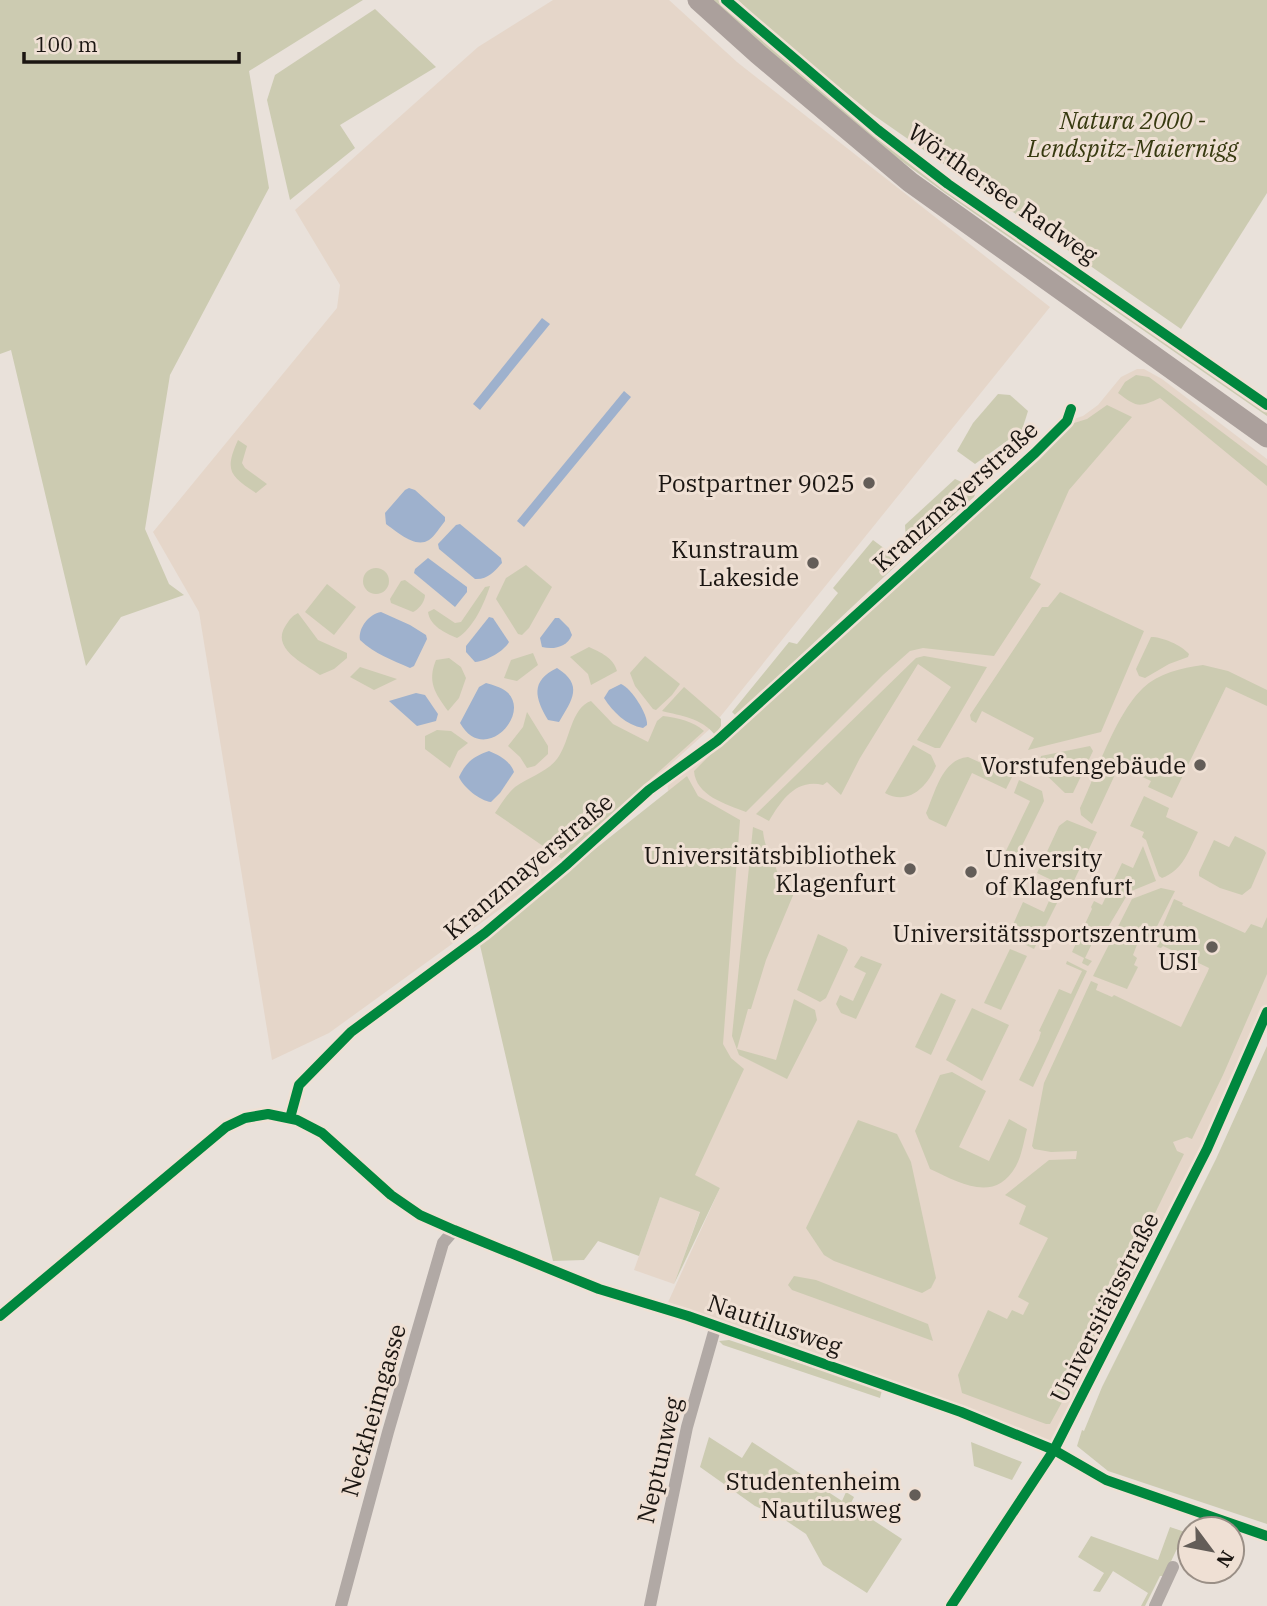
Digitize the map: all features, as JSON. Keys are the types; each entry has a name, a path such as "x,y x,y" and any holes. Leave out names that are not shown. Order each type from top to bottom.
{"main road":[{"path":"698,0 758,54 910,181 1267,437"}],"street":[{"name":"Universitätsstraße","path":"951,1606 1054,1450 1207,1149 1267,1012"},
{"name":"Nautilusweg","path":"0,1316 226,1126 245,1118 268,1114 290,1118 322,1133 391,1195 420,1215 454,1230 599,1289 716,1325 890,1386 1054,1450 1106,1480 1267,1536"},
{"name":"Neckheimgasse","path":"341,1606 443,1243 454,1230"},
{"name":"Neptunweg","path":"650,1606 687,1427 716,1325"},
{"path":"1155,1606 1173,1567"}],"shaded area":[{"path":"553,0 669,0 737,62 1050,307 712,727 550,873 329,1033 272,1060 199,612 153,532 337,308 340,285 295,210 478,47"},
{"name":"University of Klagenfurt","path":"1137,369 1144,369 1162,379 1267,459 1267,1011 1207,1149 1054,1450 665,1309 720,1188 695,1176 667,777 717,741 1067,421 1083,416 1098,405 1121,377"},
{"path":"660,1197 700,1211 674,1284 634,1270"}],"green space":[{"path":"0,0 363,0 249,71 269,188 170,375 145,529 169,584 184,595 121,617 86,666 11,350 0,354"},
{"path":"710,0 719,0 831,97 948,189 1267,410 1267,416 896,157"},
{"name":"Natura 2000 - Lendspitz-Maiernigg","path":"738,0 1267,0 1267,193 1181,329 872,114 771,32"},
{"path":"375,9 436,67 340,125 355,148 290,200 267,100 275,75"},
{"path":"1136,375 1149,377 1267,466 1267,486 1160,398 1138,405 1118,393 1125,382"},
{"path":"998,394 1010,395 1028,411 1022,430 975,464 957,451 973,423"},
{"path":"1107,405 1132,417 1069,490 1030,578 1041,584 994,656 923,648 910,651 746,812 713,798 700,787 694,771 739,726 1039,460 1074,423 1087,419"},
{"path":"238,440 247,446 242,463 245,468 267,484 256,493 240,482 232,472 231,459"},
{"path":"955,479 977,489 974,497 918,546 906,541 905,525"},
{"path":"873,540 901,561 736,716 732,712 789,642 797,644 838,593 833,588"},
{"path":"526,565 552,587 529,628 522,635 518,634 496,599 506,578"},
{"path":"376,568 385,572 389,581 385,590 376,594 367,590 363,581 367,572"},
{"path":"405,580 425,595 421,605 413,612 391,603 390,599 401,581"},
{"path":"327,584 356,607 334,635 305,612"},
{"path":"490,586 473,622 457,638 435,625 429,617 428,612 434,609 455,623 461,622 485,587"},
{"path":"1060,592 1144,631 1101,732 1028,750 1034,738 982,711 976,723 971,720 970,715 1042,607 1048,607"},
{"path":"298,613 318,640 347,653 347,658 334,669 320,675 285,648 282,633 290,619"},
{"path":"1151,637 1177,645 1189,654 1188,657 1145,678 1139,676 1136,669"},
{"path":"589,647 610,659 617,671 591,685 588,674 570,657"},
{"path":"533,653 538,665 517,681 504,678 511,660"},
{"path":"645,656 680,684 656,710 635,686 630,673"},
{"path":"924,656 987,667 940,748 917,740 951,687 918,664 860,758 841,795 827,782 823,785 805,785 784,799 769,821 756,814 916,658"},
{"path":"449,658 461,667 466,678 459,698 448,711 436,693 432,675 436,660"},
{"path":"1203,665 1228,671 1267,690 1267,706 1226,687 1172,798 1148,787 1151,781 1119,766 1092,824 1081,815 1080,808 1115,728 1133,699 1149,683 1163,675"},
{"path":"360,667 397,679 374,690 350,677"},
{"path":"684,687 721,719 721,726 715,735 698,721 662,711"},
{"path":"591,701 613,724 648,742 657,721 663,716 685,720 704,731 562,859 495,813 515,787 555,761 563,749 579,710"},
{"path":"527,712 548,746 548,754 535,766 527,768 508,746 523,727"},
{"path":"437,730 451,731 468,743 458,751 450,768 425,749 425,736"},
{"path":"913,745 931,755 936,766 932,774 922,787 909,796 885,793"},
{"path":"1090,746 1093,751 1073,793 1065,793 1038,767 1041,756"},
{"path":"968,757 1012,777 1006,789 972,773 946,827 929,819 926,813 946,770 959,759"},
{"path":"687,776 698,796 740,820 723,1044 731,1058 744,1069 695,1175 720,1188 674,1284 700,1212 660,1197 639,1256 598,1241 584,1260 553,1261 479,941"},
{"path":"1019,780 1042,791 1044,801 1014,862 1003,857 1030,801 1014,793"},
{"path":"1144,796 1169,808 1166,817 1198,832 1180,865 1162,878 1146,840 1142,837 1144,832 1130,826"},
{"path":"1067,820 1097,832 1071,887 1037,873 1059,826"},
{"path":"753,827 763,831 766,846 781,881 794,893 766,960 751,1009 748,1009 737,1049 776,1060 794,999 815,1010 817,1020 787,1079 739,1055 732,1036"},
{"path":"1235,836 1266,853 1251,888 1242,895 1220,888 1199,876 1214,840 1229,847"},
{"path":"1143,846 1156,881 1129,892 1104,934 1098,931 1085,958 1092,961 1088,966 1082,963 1084,958 1072,952 1091,907 1094,901 1102,905 1122,863 1133,868"},
{"path":"1161,888 1175,891 1151,938 1148,937 1144,944 1138,942 1133,955 1137,958 1134,965 1138,967 1127,989 1093,976 1132,899"},
{"path":"1053,892 1061,895 1034,949 1008,936 1023,902 1044,912"},
{"path":"1174,899 1245,933 1251,924 1262,928 1267,917 1267,974 1192,1139 1187,1137 1173,1142 1177,1151 1184,1154 1067,1393 1050,1424 1046,1424 962,1393 958,1375 988,1310 1007,1319 1012,1310 1023,1315 1029,1303 1018,1297 1048,1238 1019,1224 1026,1206 1005,1195 1049,1160 1076,1159 1077,1151 1051,1152 1034,1149 1032,1146 1044,1083 1091,981 1098,984 1096,990 1112,997 1114,995 1181,1027 1208,971 1209,968 1163,946 1157,947 1161,938 1158,937"},
{"path":"818,934 848,950 826,998 820,1002 797,990"},
{"path":"1010,949 1027,956 1001,1010 984,1003"},
{"path":"861,956 882,964 856,1019 841,1013 836,1004 840,995 853,1001 866,973 854,967"},
{"path":"1067,961 1087,971 1033,1087 1019,1080 1039,1039 1039,1031 1059,989 1071,994 1082,971 1066,964"},
{"path":"941,993 956,1000 931,1055 915,1047"},
{"path":"972,1008 1009,1025 982,1081 946,1060"},
{"path":"1267,1046 1267,1524 1108,1471 1077,1446 1102,1387 1216,1159"},
{"path":"952,1072 986,1091 959,1147 989,1161 1009,1119 1027,1129 1016,1166 1008,1178 998,1184 976,1187 930,1169 915,1131 940,1075"},
{"path":"858,1120 897,1134 911,1162 936,1278 931,1288 922,1293 834,1261 824,1255 806,1228"},
{"path":"794,1276 816,1280 928,1324 933,1341 792,1290 788,1285"},
{"path":"729,1340 882,1390 880,1398 723,1345 719,1341"},
{"path":"709,1437 742,1458 752,1442 842,1501 846,1492 854,1497 850,1505 902,1539 867,1593 823,1565 806,1534 782,1518 755,1506 700,1467"},
{"path":"971,1442 1022,1462 1012,1480 974,1466"},
{"path":"1170,1527 1176,1529 1176,1551 1145,1606 1141,1606 1148,1593 1113,1571 1100,1592 1093,1591 1104,1573 1078,1557 1091,1536 1158,1560"}],"water":[{"path":"542,318 550,324 480,410 473,404"},
{"path":"624,391 631,397 524,527 517,521"},
{"path":"409,488 415,490 445,517 435,534 424,542 412,541 386,524 385,513"},
{"path":"460,524 501,558 502,563 494,572 475,579 439,549 438,544"},
{"path":"428,558 467,587 467,592 455,607 414,573"},
{"path":"381,612 426,635 427,639 414,666 410,668 390,659 360,640 365,622"},
{"path":"489,617 493,618 509,642 495,655 475,662 466,652 466,646"},
{"path":"555,618 559,618 569,628 572,635 560,647 542,647 540,638"},
{"path":"557,668 571,681 573,687 571,700 559,722 548,720 538,697 542,679"},
{"path":"486,683 507,692 513,701 514,712 502,732 492,738 481,739 470,735 460,723 479,687"},
{"path":"621,684 642,708 647,720 647,725 643,728 621,717 604,698 609,690"},
{"path":"416,693 425,695 438,714 436,721 417,726 389,701"},
{"path":"489,751 507,762 514,772 491,802 472,793 459,777 471,760"}],"cycle path":[{"name":"Wörthersee Radweg","path":"726,0 878,130 948,184 1267,405"},
{"name":"Kranzmayerstraße","path":"290,1118 299,1085 351,1032 485,933 649,790 717,741 1035,453 1067,421 1071,409"},
{"path":"951,1606 1054,1450 1207,1149 1267,1012"},
{"path":"0,1316 226,1127 245,1118 268,1114 297,1120 322,1133 391,1195 420,1215 454,1230 599,1289 688,1316 961,1412 1054,1450 1106,1480 1267,1536"}],"place":[{"name":"Postpartner 9025","path":"869,483"},
{"name":"Kunstraum Lakeside","path":"813,563"},
{"name":"Vorstufengebäude","path":"1200,765"},
{"name":"Universitätsbibliothek Klagenfurt","path":"910,869"},
{"name":"University of Klagenfurt","path":"971,872"},
{"name":"Universitätssportszentrum USI","path":"1212,947"},
{"name":"Studentenheim Nautilusweg","path":"915,1495"}]}
